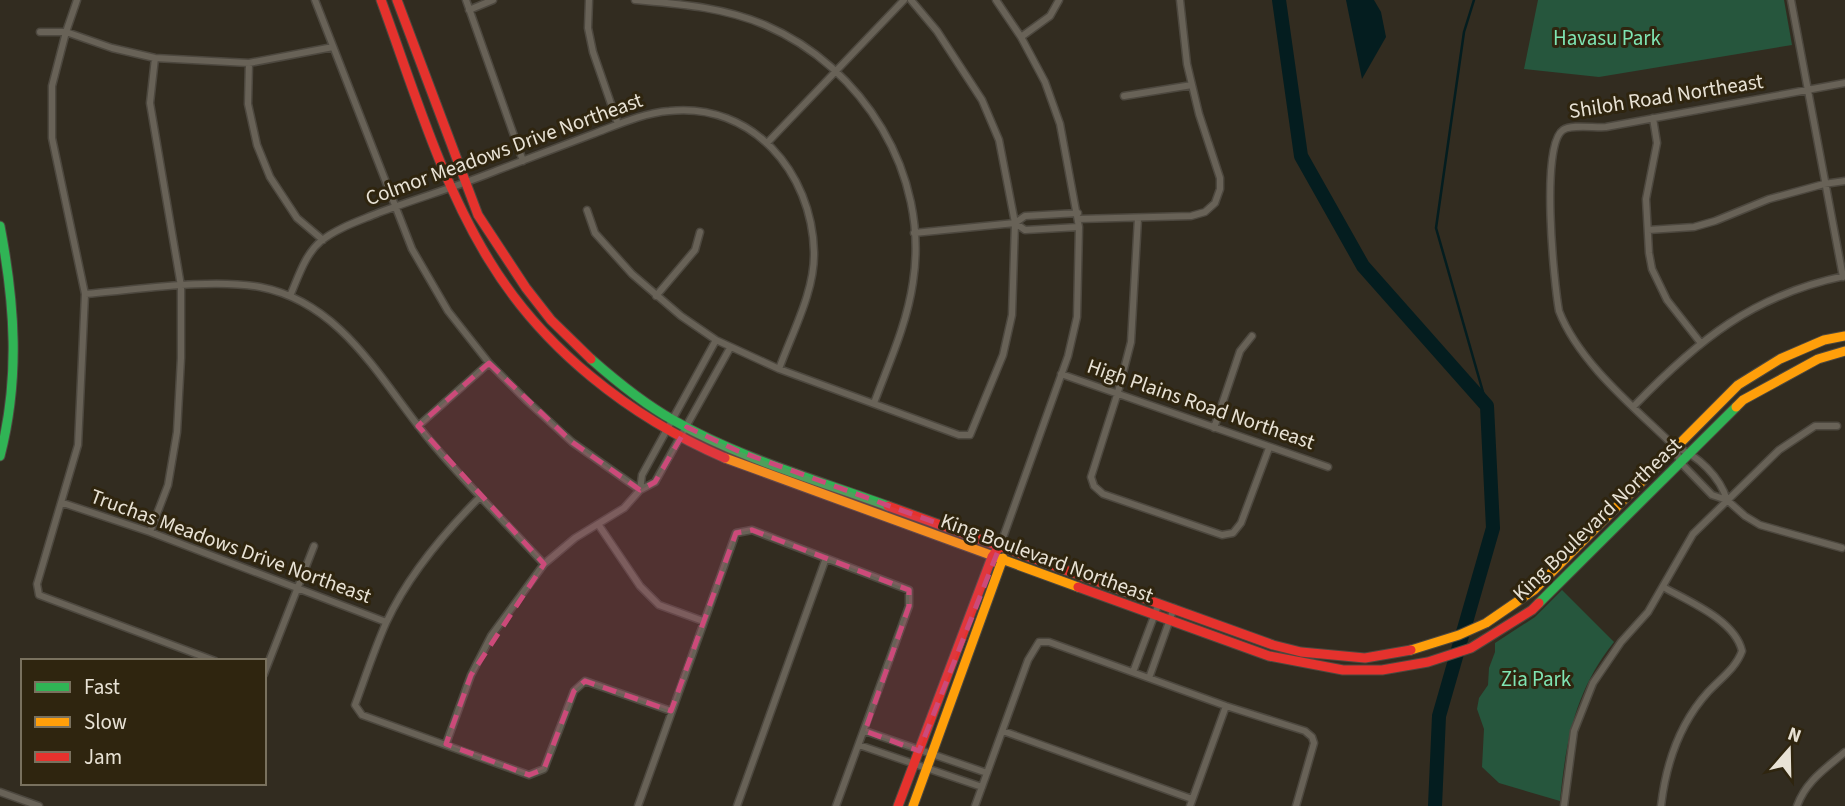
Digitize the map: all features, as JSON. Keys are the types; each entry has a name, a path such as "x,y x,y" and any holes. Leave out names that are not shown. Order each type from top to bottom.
{"street":[{"path":"77,0 52,86 52,138 85,294 78,445 37,584 39,595 210,659"},
{"path":"315,0 412,249 447,311 489,363 527,401 572,442 640,490"},
{"name":"King Boulevard Northeast","path":"381,0 452,187 489,260 533,321 594,379 667,430 745,467 1269,656 1343,670 1382,670 1438,659 1495,634 1532,610 1743,400 1818,359 1845,351"},
{"name":"King Boulevard Northeast","path":"397,0 478,215 526,288 551,320 581,351 613,378 672,420 737,451 1273,645 1301,652 1365,658 1411,650 1468,631 1499,615 1534,590 1738,386 1780,359 1824,340 1845,336"},
{"path":"466,0 523,161"},
{"path":"469,10 493,0"},
{"path":"589,0 588,28 593,52 618,124"},
{"path":"635,0 699,6 765,25 819,56 837,72 860,95 895,149 911,206 914,279 907,316 874,403"},
{"path":"768,142 904,0"},
{"path":"587,210 595,233 632,274 656,296 716,340 779,369 959,435 970,435 1003,355 1012,315 1015,223 999,140 982,100 937,31 911,0"},
{"path":"898,806 992,556 1000,545 1061,374 1077,317 1078,220 1060,124 1045,82 1021,37 996,0"},
{"path":"1021,37 1051,16 1059,0"},
{"path":"914,233 1015,223 1025,216 1078,220 1191,216 1205,212 1215,203 1220,189 1220,178 1187,64 1180,0"},
{"path":"1634,406 1700,342 1740,316 1780,295 1844,276 1824,184 1791,0"},
{"path":"40,32 66,32 112,48 155,58 249,63 333,47"},
{"path":"150,532 168,485 177,432 181,358 181,286 150,103 155,58"},
{"path":"249,63 248,104 257,145 270,177 297,218 323,240"},
{"name":"Shiloh Road Northeast","path":"1675,447 1583,356 1569,336 1559,312 1549,183 1557,137 1563,130 1574,126 1606,127 1845,83"},
{"path":"1124,96 1192,85"},
{"name":"Colmor Meadows Drive Northeast","path":"289,296 307,260 323,240 352,223 618,124 666,111 700,110 746,126 768,142 785,163 799,189 809,218 814,252 811,276 779,369"},
{"path":"1653,118 1657,143 1646,198 1649,253 1659,287 1700,342"},
{"path":"1648,230 1704,224 1769,199 1845,181"},
{"path":"1138,218 1131,342 1091,477 1094,486 1103,494 1222,535 1233,533 1241,523 1269,448"},
{"path":"1015,223 1025,230 1078,220"},
{"path":"0,226 16,345 7,434 0,456"},
{"path":"656,296 695,250 700,232"},
{"path":"85,294 181,286 259,287 289,296 317,311 351,339 418,426 544,564"},
{"path":"1214,428 1240,351 1252,336"},
{"path":"640,490 642,475 716,340"},
{"path":"446,744 471,675 491,636 544,564 624,508 640,490 655,482 730,348"},
{"path":"418,426 489,363"},
{"name":"High Plains Road Northeast","path":"1061,374 1328,467"},
{"path":"1564,806 1574,731 1583,705 1602,667 1648,612 1693,534 1779,450 1796,437 1815,426 1836,426"},
{"path":"1675,447 1690,452 1723,485 1727,500"},
{"path":"1675,447 1680,462 1712,495 1727,500 1745,516 1760,525 1842,548"},
{"path":"481,497 454,523 422,561 386,622 355,705 362,715 529,775 544,769 574,691 585,681 671,711"},
{"name":"Truchas Meadows Drive Northeast","path":"63,503 150,532 386,622"},
{"path":"598,524 640,586 659,605 703,621"},
{"path":"638,806 736,533 752,530 909,590 909,606 836,806"},
{"path":"914,806 1004,561 1000,545"},
{"path":"266,669 314,546"},
{"path":"737,806 826,558"},
{"path":"1661,806 1669,762 1679,733 1695,708 1737,663 1742,651 1734,635 1714,615 1663,587"},
{"path":"1133,672 1159,603"},
{"path":"1149,678 1174,608"},
{"path":"975,806 1028,660 1039,642 1058,645 1226,706 1290,725 1312,737 1314,749 1296,806"},
{"path":"1003,731 1191,803 1226,706"},
{"path":"865,731 987,774"},
{"path":"859,745 982,788"},
{"path":"1797,806 1802,791 1811,779 1845,752"},
{"path":"0,792 40,806"}],"highlighted area":[{"path":"489,363 572,442 640,490 655,482 687,427 738,451 1000,546 919,751 865,731 909,606 909,590 752,530 736,533 671,711 585,681 574,691 544,769 529,775 446,744 471,675 544,564 418,426"}],"green space":[{"name":"Havasu Park","path":"1538,0 1784,0 1792,45 1599,77 1524,69"},
{"name":"Zia Park","path":"1562,590 1614,642 1581,698 1569,737 1560,801 1499,783 1482,767 1484,729 1477,709 1479,698 1488,685 1495,643 1535,617"}],"water":[{"path":"1346,0 1374,0 1381,12 1386,37 1362,79"}],"waterway":[{"path":"1279,0 1301,156 1363,266 1487,406 1493,528 1439,716 1435,806"},
{"path":"1474,0 1464,32 1436,228 1487,406"}],"traffic: fast":[{"path":"0,226 9,284 13,341 11,399 0,456"},
{"path":"591,359 651,407 698,434 779,468 888,506"},
{"path":"1539,603 1736,407"}],"traffic: slow":[{"path":"1411,650 1459,635 1486,623 1534,590 1738,385 1780,359 1824,340 1845,336"},
{"path":"1736,407 1743,400 1818,359 1845,351"},
{"path":"725,458 1078,587"},
{"path":"913,806 1003,558"}],"traffic: jam":[{"path":"381,0 429,133 456,198 489,260 511,292 535,323 592,377 656,422 725,458"},
{"path":"397,0 478,215 526,288 551,320 591,359"},
{"path":"888,506 1273,645 1301,652 1365,658 1411,650"},
{"path":"898,806 992,557 1000,546"},
{"path":"1078,587 1269,656 1343,670 1382,670 1428,662 1471,648 1539,603"}]}
